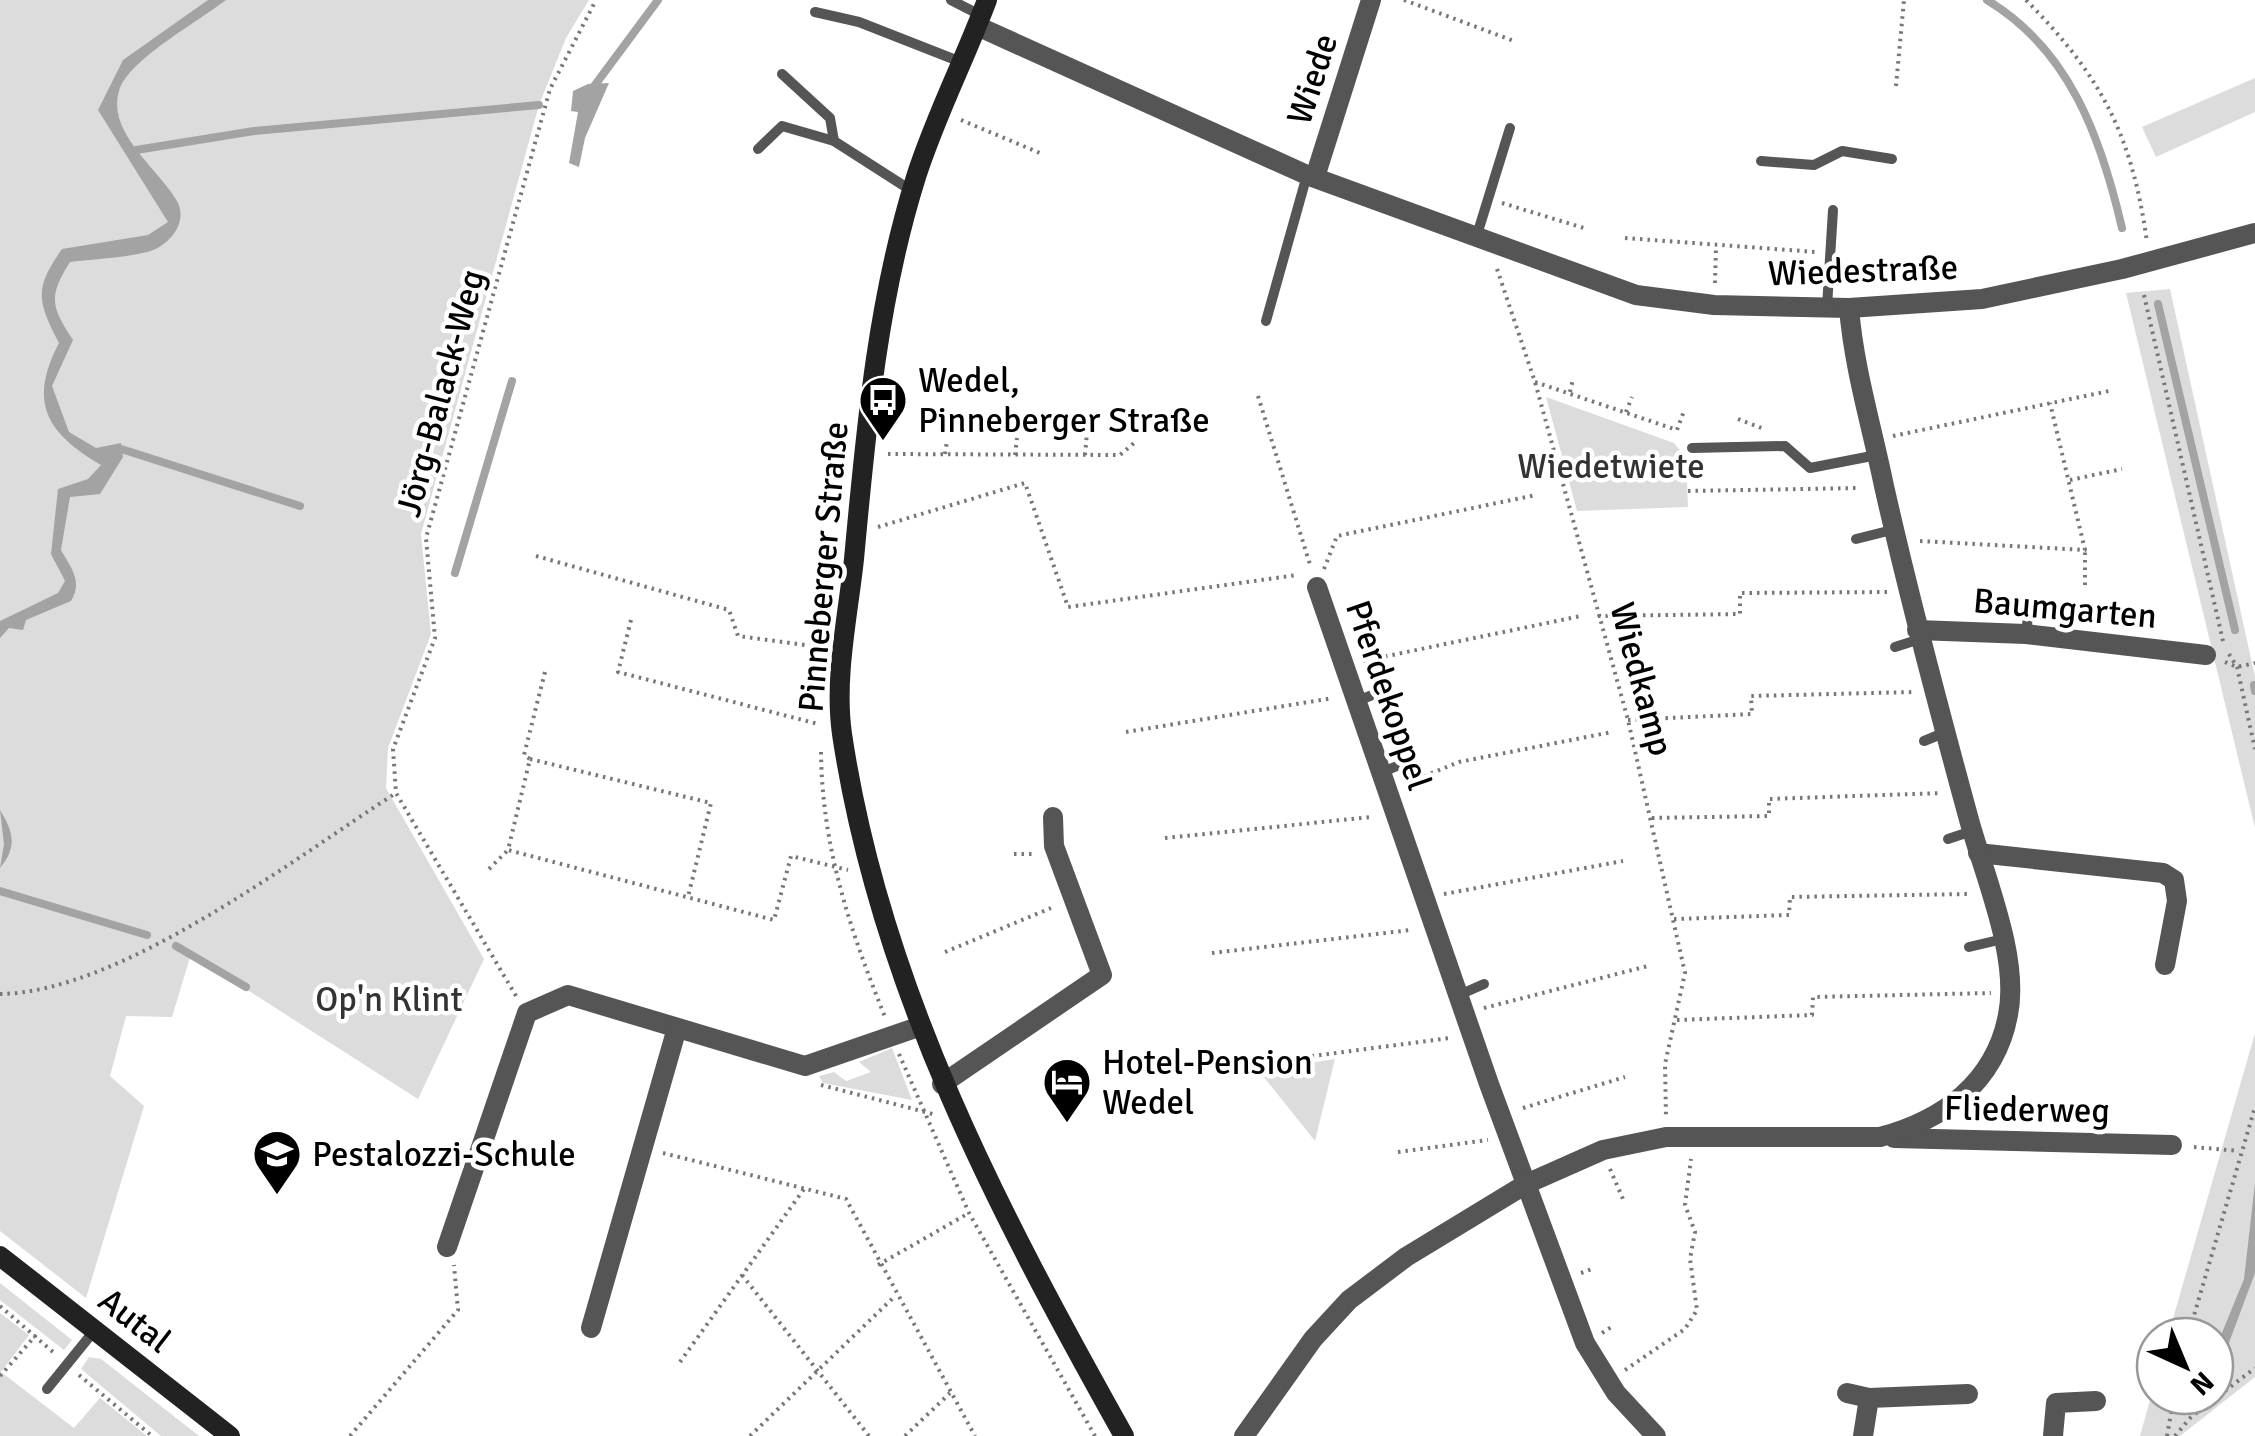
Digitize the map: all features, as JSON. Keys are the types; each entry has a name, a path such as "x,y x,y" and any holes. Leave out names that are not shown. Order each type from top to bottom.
{"main road":[{"name":"Pinneberger Straße","path":"982,14 913,192 879,329 844,650 842,730 872,876 942,1084 1033,1274 1124,1436"},
{"name":"Autal","path":"0,1256 230,1436"}],"street":[{"name":"Wiede","path":"1311,176 1371,0"},
{"name":"Wiedestraße","path":"982,14 1311,176 1636,294 1714,305 1827,308 1982,299 2150,262 2255,233"},
{"path":"1244,1436 1313,1339 1349,1300 1406,1256 1526,1184 1603,1150 1666,1137 1880,1137 1931,1119 1985,1073 2004,1032 2010,992 2003,938 1907,592 1852,350 1849,308"},
{"name":"Pferdekoppel","path":"1318,587 1508,1138 1585,1343 1608,1381 1656,1436"},
{"name":"Baumgarten","path":"1918,634 2027,625 2178,641 2206,655"},
{"path":"942,1084 1102,975 1054,846 1053,817"},
{"path":"1978,853 2163,873 2174,880 2177,901 2165,965"},
{"path":"447,1247 526,1013 568,995 805,1066 921,1026"},
{"path":"590,1328 677,1028"},
{"name":"Fliederweg","path":"1880,1137 2172,1144"},
{"path":"1847,1393 1870,1398 1968,1394"},
{"path":"1863,1436 1870,1398"},
{"path":"2053,1436 2056,1403 2096,1402"}],"lane":[{"path":"951,0 982,14"},
{"path":"815,12 859,22 962,63"},
{"path":"782,74 830,118 834,142"},
{"path":"758,149 782,126 834,142 913,192"},
{"path":"1482,241 1488,199 1510,128"},
{"path":"1761,162 1814,165 1842,152 1892,159"},
{"path":"1266,321 1311,176"},
{"path":"1827,308 1833,210"},
{"path":"1692,448 1785,446 1810,468 1875,448"},
{"path":"1856,540 1894,535"},
{"path":"1895,647 1918,634"},
{"path":"1356,698 1380,692"},
{"path":"1924,741 1946,732"},
{"path":"1382,779 1409,761"},
{"path":"1948,839 1972,831"},
{"path":"1970,947 2003,938"},
{"path":"1462,1004 1484,984"},
{"path":"47,1389 95,1330"}],"path":[{"name":"Jörg-Balack-Weg","path":"396,793 394,749 434,638 426,538 550,88 596,0"},
{"path":"1404,0 1514,41"},
{"path":"1896,86 1904,0"},
{"path":"2026,0 2084,63 2106,102 2131,155 2150,262"},
{"path":"942,112 1040,153"},
{"path":"1488,199 1584,228"},
{"path":"1668,242 1669,231"},
{"path":"1625,238 1830,252"},
{"name":"Wiedkamp","path":"1482,241 1535,382 1568,487 1674,919 1685,974 1665,1064 1666,1137"},
{"path":"1756,242 1756,249"},
{"path":"1714,305 1716,247"},
{"path":"2144,295 2224,644 2237,667 2255,750"},
{"path":"1570,392 1573,379"},
{"path":"1535,382 1677,430 1684,411"},
{"path":"1875,448 2110,390"},
{"path":"1258,396 1318,587"},
{"path":"1626,412 1632,396"},
{"path":"2050,403 2086,550 2084,584"},
{"path":"1085,455 1086,434"},
{"path":"1015,455 1017,438"},
{"path":"945,454 947,441"},
{"path":"864,454 1120,455 1134,443"},
{"path":"2070,480 2122,469"},
{"name":"Pferdekoppel","path":"856,533 1024,483 1068,607 1301,574 1318,587"},
{"path":"1688,491 1885,488"},
{"path":"1318,587 1336,536 1536,495"},
{"path":"1894,535 2086,550"},
{"path":"536,556 730,610 738,636 844,650"},
{"path":"1598,616 1740,614 1740,593 1907,592"},
{"path":"1344,664 1581,616"},
{"path":"631,620 618,672 842,730"},
{"path":"2237,667 2255,664"},
{"path":"545,672 524,755 711,803 688,897"},
{"path":"1628,720 1752,714 1752,696 1887,693"},
{"path":"1126,732 1356,698"},
{"path":"1382,779 1612,732"},
{"path":"489,869 508,850 530,759"},
{"path":"1652,818 1768,816 1770,799 1961,792"},
{"path":"0,994 22,994 90,972 166,939 396,793 526,1013"},
{"path":"1165,838 1397,815"},
{"path":"1014,854 1037,853 1054,846"},
{"path":"508,850 774,920 791,856 872,876"},
{"path":"1424,897 1622,861"},
{"path":"1674,919 1789,916 1790,897 1990,893"},
{"path":"945,952 1052,908"},
{"path":"1212,953 1436,927"},
{"path":"1462,1004 1648,966"},
{"path":"1677,1020 1812,1015 1814,997 2010,992"},
{"path":"1267,1062 1472,1035"},
{"path":"805,1066 808,1082 958,1122"},
{"path":"1500,1115 1624,1077"},
{"path":"2194,1316 2255,1107"},
{"path":"1608,1381 1686,1330 1697,1310 1690,1259 1695,1232 1683,1206 1691,1165 1690,1136"},
{"path":"1398,1152 1508,1138"},
{"path":"2172,1144 2240,1151"},
{"path":"644,1148 846,1200 878,1265 975,1436"},
{"path":"1603,1150 1623,1199"},
{"path":"680,1362 804,1189"},
{"path":"878,1265 969,1214"},
{"path":"350,1436 458,1310 453,1259 447,1247"},
{"path":"742,1275 869,1436"},
{"path":"750,1436 895,1295"},
{"path":"0,1376 36,1335"},
{"path":"2175,1436 2191,1417 2255,1368"},
{"path":"904,1436 950,1393"}],"green space":[{"name":"Op'n Klint","path":"0,0 589,0 566,38 539,105 421,534 431,634 388,748 386,788 484,959 418,1099 191,954 172,1017 126,1016 110,1076 144,1106 86,1298 0,1231"},
{"path":"2255,78 2255,112 2156,157 2142,127"},
{"path":"2170,289 2255,677 2255,828 2126,293"},
{"name":"Wiedetwiete","path":"1546,397 1674,443 1686,458 1688,507 1577,511"},
{"path":"2255,1033 2255,1377 2235,1393 2235,1316 2174,1316"},
{"path":"892,1048 912,1100 823,1083 819,1076 834,1072 846,1081 871,1072 859,1062"},
{"path":"1335,1059 1315,1141 1259,1071"},
{"path":"0,1283 72,1340 64,1350 0,1300"},
{"path":"0,1313 29,1335 1,1372 74,1428 100,1398 147,1436 0,1436"},
{"path":"89,1357 101,1359 199,1436 161,1436 81,1369"},
{"path":"2146,1416 2205,1416 2180,1436 2140,1436"}],"shaded area":[{"path":"208,0 226,0 138,65 120,88 117,104 126,134 177,201 180,218 174,233 147,252 70,262 55,293 60,318 73,340 52,386 69,432 96,448 121,443 123,457 100,494 70,497 61,550 76,581 71,601 26,620 23,630 9,628 0,638 0,621 58,593 65,581 51,554 58,489 88,479 101,465 67,441 48,414 45,382 59,343 43,305 47,275 62,249 148,235 168,222 98,110 123,60"},
{"path":"609,83 585,138 579,167 569,163 578,112 571,111 573,91 588,84"},
{"path":"0,810 12,839 0,868 4,844"},
{"path":"2255,1183 2255,1273 2235,1327 2235,1316 2229,1316 2244,1279"}],"waterway":[{"path":"592,89 658,0"},
{"path":"1987,0 2016,20 2061,70 2092,129 2122,228"},
{"path":"130,151 254,131 539,105"},
{"path":"2158,304 2235,630"},
{"path":"455,573 512,381"},
{"path":"118,448 300,506"},
{"path":"2254,685 2255,691"},
{"path":"0,891 147,935"},
{"path":"176,946 246,987"}],"place":[{"name":"Wedel, Pinneberger Straße","path":"883,442"},
{"name":"Hotel-Pension Wedel","path":"1067,1124"},
{"name":"Pestalozzi-Schule","path":"277,1196"}]}
